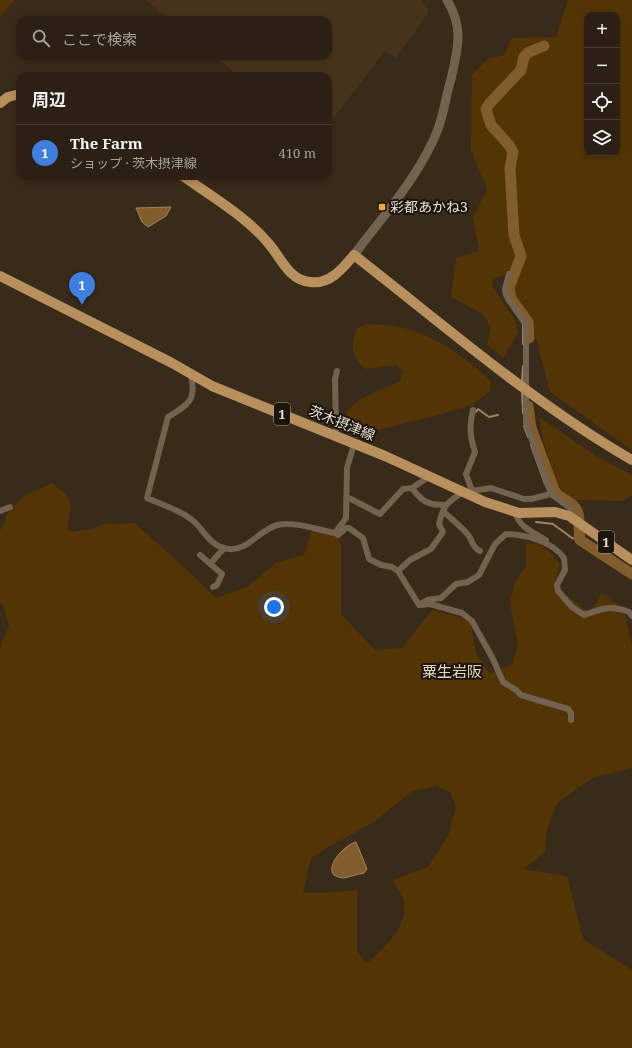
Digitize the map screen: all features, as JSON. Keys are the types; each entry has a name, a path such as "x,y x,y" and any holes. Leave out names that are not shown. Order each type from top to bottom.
{"main road":[{"path":"0,103 8,97 16,95"},
{"path":"189,180 252,226 269,244 288,270 300,280 315,282 330,278 341,270 354,254 484,357 555,410 630,459"},
{"name":"茨木摂津線","path":"0,276 172,363 212,386 334,434 354,444 471,492 485,502 516,513 551,512 575,520 632,560"}],"street":[{"path":"354,254 417,170 438,128 457,52 459,36 457,22 447,0"},
{"path":"509,274 505,289 506,295 526,325 526,423 551,494 570,508 575,520"},
{"path":"334,434 336,431 335,379 337,371"},
{"path":"191,375 194,387 193,397 183,408 168,417 147,498 192,520 215,545 230,549 244,546 262,532 278,525 292,525 335,533 338,535 346,528 349,528 363,538 369,559 381,565 392,567 398,571 419,605"},
{"path":"471,492 466,474 475,452 471,443 470,427 473,410"},
{"path":"335,533 346,518 347,468 354,444"},
{"path":"347,497 380,514 403,489 412,488 430,476"},
{"path":"412,488 424,501 444,508 469,536 474,548 480,551"},
{"path":"398,571 410,560 431,549 443,532 439,524 444,508 450,500 471,492 491,488 524,499 531,499 551,494"},
{"path":"0,511 10,507"},
{"path":"516,513 520,521 528,530 546,540 545,543"},
{"path":"419,605 428,600 441,598 456,584 468,582 479,575 495,544 506,534 529,537 545,543 564,558 565,570 557,585 558,591 572,607 584,615 602,608 616,606 630,612 632,616"},
{"path":"211,563 224,548"},
{"path":"200,555 222,574 217,585 213,587"},
{"path":"419,605 424,606 430,604 462,613 472,621 493,659 503,682 521,695 568,709 571,712 571,720"}],"shaded area":[{"path":"0,0 15,0 0,16"},
{"path":"146,0 421,0 428,9 428,13 396,58 385,51 332,120 332,72 234,72 219,60 332,60 332,16 165,16"},
{"path":"568,0 632,0 632,450 550,392 532,322 514,299 509,273 494,279 492,286 514,318 518,332 504,358 487,345 491,328 483,314 451,297 456,258 479,251 473,217 487,190 471,150 472,75 488,59 504,55 512,38 556,37"},
{"path":"171,207 166,216 148,227 142,222 136,208"},
{"path":"367,324 404,328 440,342 462,357 491,381 490,391 472,405 381,429 351,433 347,416 350,409 362,399 400,381 403,371 396,365 365,369 360,364 353,350 353,341 356,329"},
{"path":"539,417 596,456 632,475 632,495 623,501 572,500 557,484 542,436"},
{"path":"52,483 68,497 70,501 67,527 71,532 92,529 105,524 134,523 171,555 216,598 249,586 277,562 304,555 312,530 335,534 341,544 341,614 375,650 402,648 432,610 470,620 476,653 490,674 512,665 518,645 510,603 516,580 526,566 526,544 537,544 542,546 553,556 560,564 554,586 591,614 601,593 624,609 632,647 632,768 593,778 558,802 547,828 545,852 523,869 567,876 583,939 632,970 632,1048 0,1048 0,648 9,625 3,605 0,603 0,531 9,510 25,495","holes":["436,786 450,792 456,808 449,834 428,867 392,880 403,898 403,918 394,936 381,951 366,964 357,951 357,890 303,893 311,858 374,822 411,792"]},
{"path":"356,842 367,869 364,873 346,878 341,878 334,875 332,866 334,861 342,851"}],"waterway":[{"path":"529,338 528,322 511,299 509,288 521,256 514,235 510,168 513,152 509,145 491,125 486,109 521,70 524,57 529,52 544,46"},
{"path":"523,324 523,344"},
{"path":"522,381 523,366"},
{"path":"522,392 523,413"},
{"path":"528,406 531,428 554,490 577,511 579,518 580,540 632,574"},
{"path":"476,412 478,409 489,417 498,415"},
{"path":"524,426 528,437"},
{"path":"531,445 545,484"},
{"path":"536,522 553,524 572,538 580,540"}],"place":[{"name":"彩都あかね3","path":"382,207"},
{"name":"The Farm","path":"82,305"}],"district":[{"name":"粟生岩阪","path":"452,672"}]}
